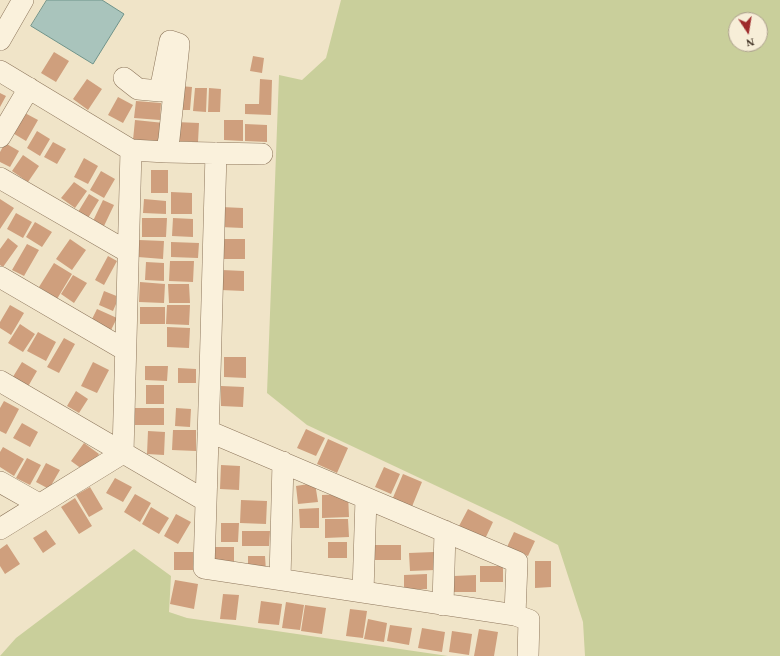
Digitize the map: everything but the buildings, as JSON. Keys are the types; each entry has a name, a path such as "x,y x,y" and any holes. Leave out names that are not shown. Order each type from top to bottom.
{"street":[{"path":"0,40 23,0"},
{"path":"124,78 138,88 160,91 170,41 179,44 169,139 166,152"},
{"path":"0,72 131,150 262,154"},
{"path":"0,137 29,88"},
{"path":"123,453 131,150"},
{"path":"216,153 204,568 515,615 529,620 528,656"},
{"path":"0,178 128,252"},
{"path":"0,277 125,350"},
{"path":"0,381 206,500"},
{"path":"208,431 518,562 515,615"},
{"path":"0,529 123,453"},
{"path":"280,579 283,462"},
{"path":"0,482 39,504"},
{"path":"363,592 366,498"},
{"path":"443,605 445,531"}],"green space":[{"path":"341,0 780,0 780,656 585,656 583,622 558,545 511,521 307,425 267,393 279,75 302,80 326,58"},
{"path":"134,549 171,576 169,612 187,618 448,656 0,656 16,638"}],"water":[{"path":"47,0 102,0 124,14 93,64 31,26"}]}
